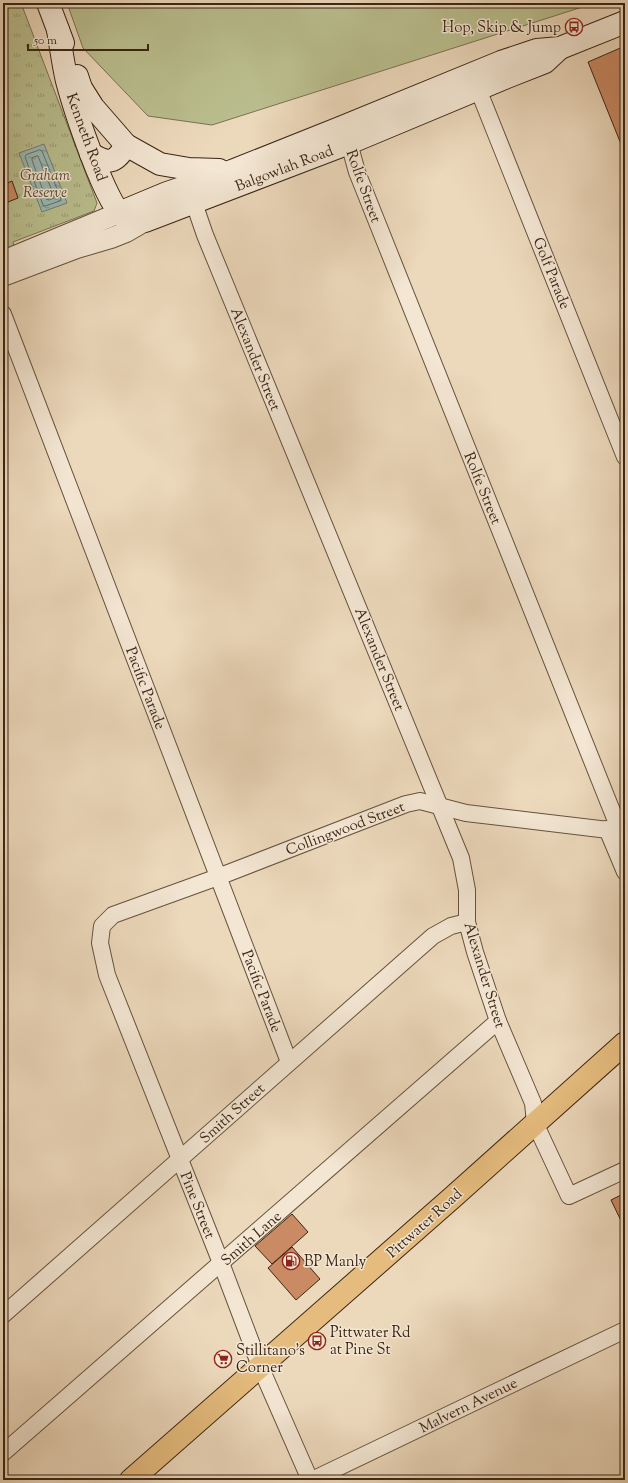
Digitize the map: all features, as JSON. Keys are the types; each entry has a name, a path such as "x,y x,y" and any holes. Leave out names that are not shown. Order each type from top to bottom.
{"main road":[{"name":"Kenneth Road","path":"48,3 82,88 93,107 126,145 160,164 189,169 232,171"},
{"name":"Balgowlah Road","path":"119,213 167,193 232,171 501,62 537,50 560,48 625,22"},
{"name":"Kenneth Road","path":"58,30 67,80 91,154 119,213"},
{"name":"Balgowlah Road","path":"145,221 349,143 545,62 560,48"},
{"path":"91,154 105,162 114,160 120,155 126,145"},
{"path":"119,213 132,220 145,221"},
{"name":"Pittwater Road","path":"131,1480 436,1213 625,1043"}],"street":[{"name":"Golf Parade","path":"478,89 625,457"},
{"name":"Rolfe Street","path":"349,143 357,172 617,831 625,872"},
{"name":"Alexander Street","path":"194,203 208,243 461,858 466,890 467,922 498,1021 533,1103 535,1123 569,1196 625,1170"},
{"name":"Balgowlah Road","path":"3,261 119,213"},
{"name":"Balgowlah Road","path":"3,276 76,248 111,238 126,232 145,221"},
{"name":"Pacific Parade","path":"3,314 289,1062"},
{"name":"Collingwood Street","path":"102,926 113,915 218,877 406,804 420,801 466,813 617,831"},
{"name":"Smith Street","path":"3,1315 433,936 451,926 467,922"},
{"name":"Pine Street","path":"102,926 100,943 107,975 221,1263 260,1366 311,1480"},
{"name":"Smith Lane","path":"3,1453 498,1021"},
{"name":"Malvern Avenue","path":"311,1480 625,1330"}],"green space":[{"name":"Graham Reserve","path":"3,3 21,3 97,203 94,211 13,242 15,248 3,253"},
{"path":"67,3 595,3 212,125 148,116 83,48"}],"water":[{"path":"44,144 67,203 42,212 19,153"}],"building":[{"path":"625,46 625,154 588,62"},
{"path":"12,181 18,198 3,204 3,185"},
{"path":"625,1193 625,1229 611,1200"},
{"path":"292,1214 308,1232 272,1264 255,1246"},
{"path":"292,1247 320,1279 296,1300 268,1268"}],"place":[{"name":"Hop, Skip & Jump","path":"574,27"},
{"name":"BP Manly","path":"291,1261"},
{"name":"Pittwater Rd at Pine St","path":"317,1341"},
{"name":"Stillitano's Corner","path":"223,1359"}]}
